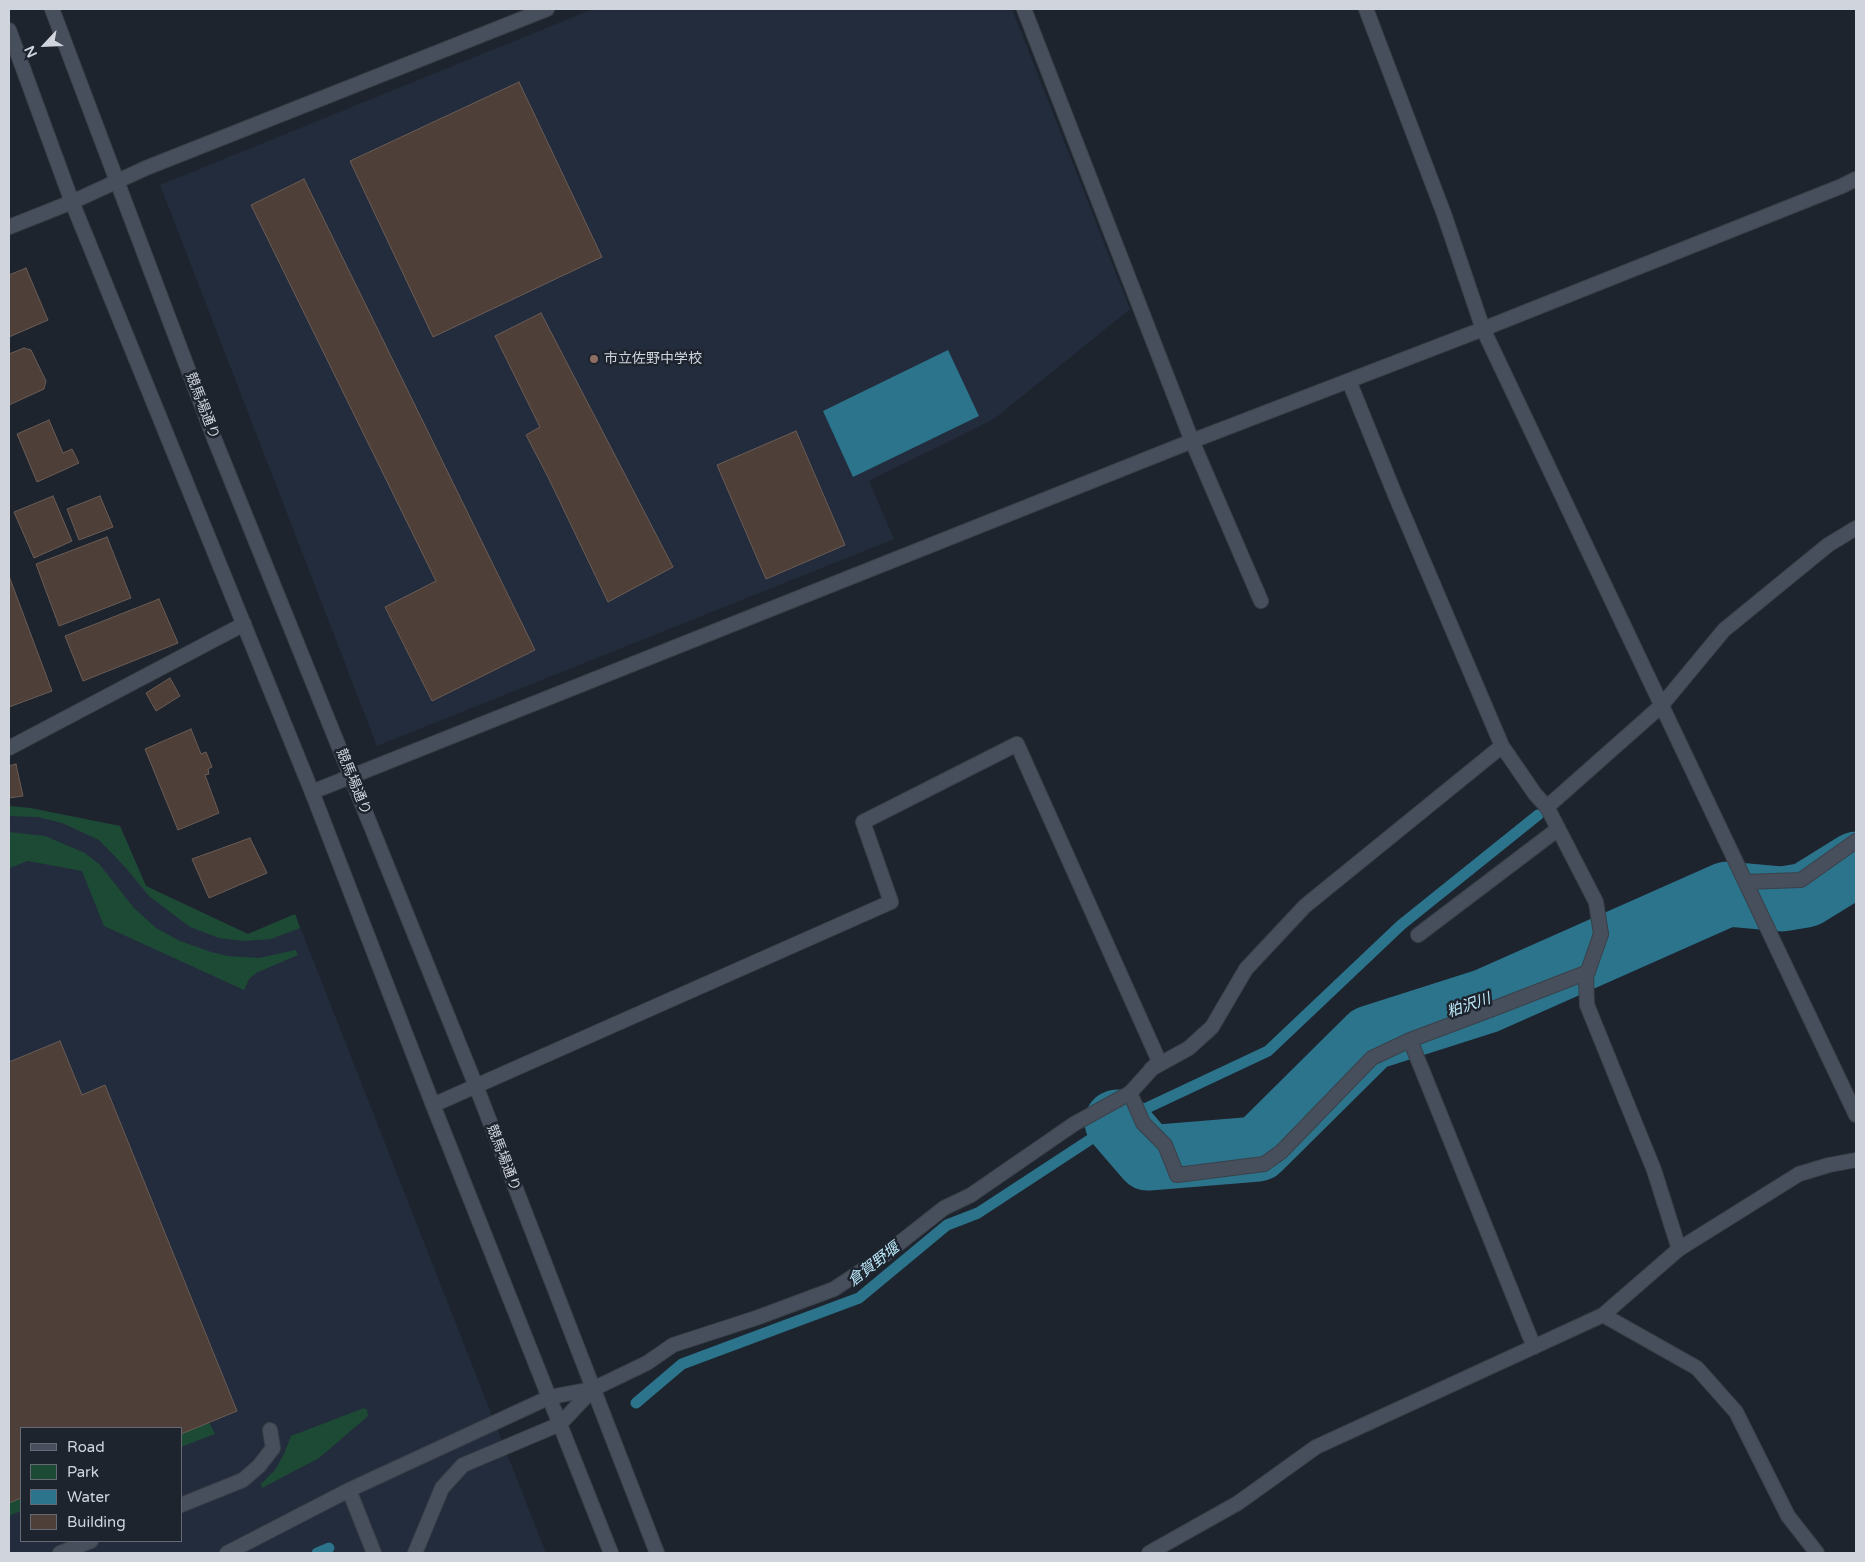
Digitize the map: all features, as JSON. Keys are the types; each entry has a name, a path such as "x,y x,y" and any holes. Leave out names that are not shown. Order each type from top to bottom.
{"street":[{"name":"競馬場通り","path":"52,9 214,438 476,1086 657,1553"},
{"path":"9,227 72,202 146,168 547,9"},
{"path":"1024,9 1192,441 1261,601"},
{"path":"1366,9 1444,214 1483,329 1856,1115"},
{"path":"9,30 72,202 312,792 611,1553"},
{"path":"312,792 1192,441 1483,329 1856,179"},
{"path":"1349,381 1502,746 1535,794 1547,807 1596,902 1601,934 1586,977 1587,1004 1654,1170 1679,1249"},
{"path":"1547,807 1661,706 1724,630 1828,545 1856,528"},
{"path":"9,748 244,624"},
{"path":"227,1553 349,1490 550,1397 593,1389 647,1363 674,1345 756,1318 834,1289 878,1260 944,1208 971,1195 1074,1124 1130,1093 1159,1061 1017,744 864,822 892,902 434,1105"},
{"path":"1151,1069 1189,1048 1212,1027 1246,969 1305,906 1502,746"},
{"path":"1418,935 1558,830"},
{"path":"1745,882 1801,880 1856,840"},
{"path":"1130,1093 1143,1123 1165,1145 1177,1175 1264,1164 1281,1152 1372,1058 1410,1040 1588,972"},
{"path":"1410,1040 1534,1346"},
{"path":"1149,1553 1238,1503 1316,1447 1603,1315 1679,1249 1799,1174 1829,1164 1856,1160"},
{"path":"1603,1315 1697,1368 1736,1412 1788,1516 1817,1553"},
{"path":"415,1553 442,1488 463,1465 560,1424 593,1389"},
{"path":"182,1505 242,1480 259,1466 273,1448 270,1430"},
{"path":"349,1490 374,1553"},
{"path":"60,1553 88,1542"}],"shaded area":[{"path":"593,9 1012,9 1130,309 994,419 869,481 894,539 377,746 160,185"},
{"path":"9,806 30,808 120,826 146,886 248,934 295,914 546,1553 9,1553"}],"green space":[{"path":"9,806 30,808 120,826 146,886 248,934 295,914 300,928 271,939 244,941 219,938 190,927 149,896 99,840 62,823 38,817 9,816"},
{"path":"9,832 45,836 85,853 100,865 134,908 156,928 180,941 228,956 259,958 296,950 298,955 256,973 249,979 244,990 104,926 82,871 28,861 9,868"},
{"path":"364,1408 367,1410 368,1416 319,1458 262,1488 261,1484 275,1470 291,1436"},
{"path":"209,1422 215,1434 182,1447 182,1433"},
{"path":"20,1493 20,1511 9,1516 9,1498"}],"water":[{"path":"948,350 979,416 853,477 823,411"}],"building":[{"path":"519,82 602,257 433,337 350,161"},
{"path":"304,179 535,650 432,701 385,607 436,581 251,205"},
{"path":"26,268 48,320 9,337 9,275"},
{"path":"541,313 673,567 608,602 526,435 540,427 495,336"},
{"path":"24,348 31,350 46,381 44,389 9,405 9,354"},
{"path":"49,420 63,453 72,449 79,463 37,482 17,434"},
{"path":"796,431 845,545 766,579 717,465"},
{"path":"53,496 72,541 34,558 14,512"},
{"path":"100,496 113,527 79,540 67,509"},
{"path":"107,537 131,598 59,626 36,564"},
{"path":"9,576 52,691 9,707"},
{"path":"159,599 178,643 83,681 65,636"},
{"path":"170,678 180,696 156,711 146,693"},
{"path":"191,729 201,754 206,752 212,767 208,769 209,774 205,775 219,813 178,830 145,749"},
{"path":"16,764 23,796 9,798 9,766"},
{"path":"250,838 267,873 209,898 192,859"},
{"path":"60,1041 82,1095 105,1085 237,1411 182,1434 182,1427 20,1427 20,1498 9,1503 9,1062"}],"waterway":[{"name":"倉賀野堰","path":"636,1403 682,1364 859,1298 947,1225 978,1213 1117,1122 1268,1051 1401,925 1538,815"},
{"name":"粕沢川","path":"1117,1122 1148,1158 1258,1149 1370,1038 1486,1001 1727,894 1782,899 1806,895 1856,864"},
{"name":"倉賀野堰","path":"317,1553 329,1548"}],"place":[{"name":"市立佐野中学校","path":"594,359"}]}
